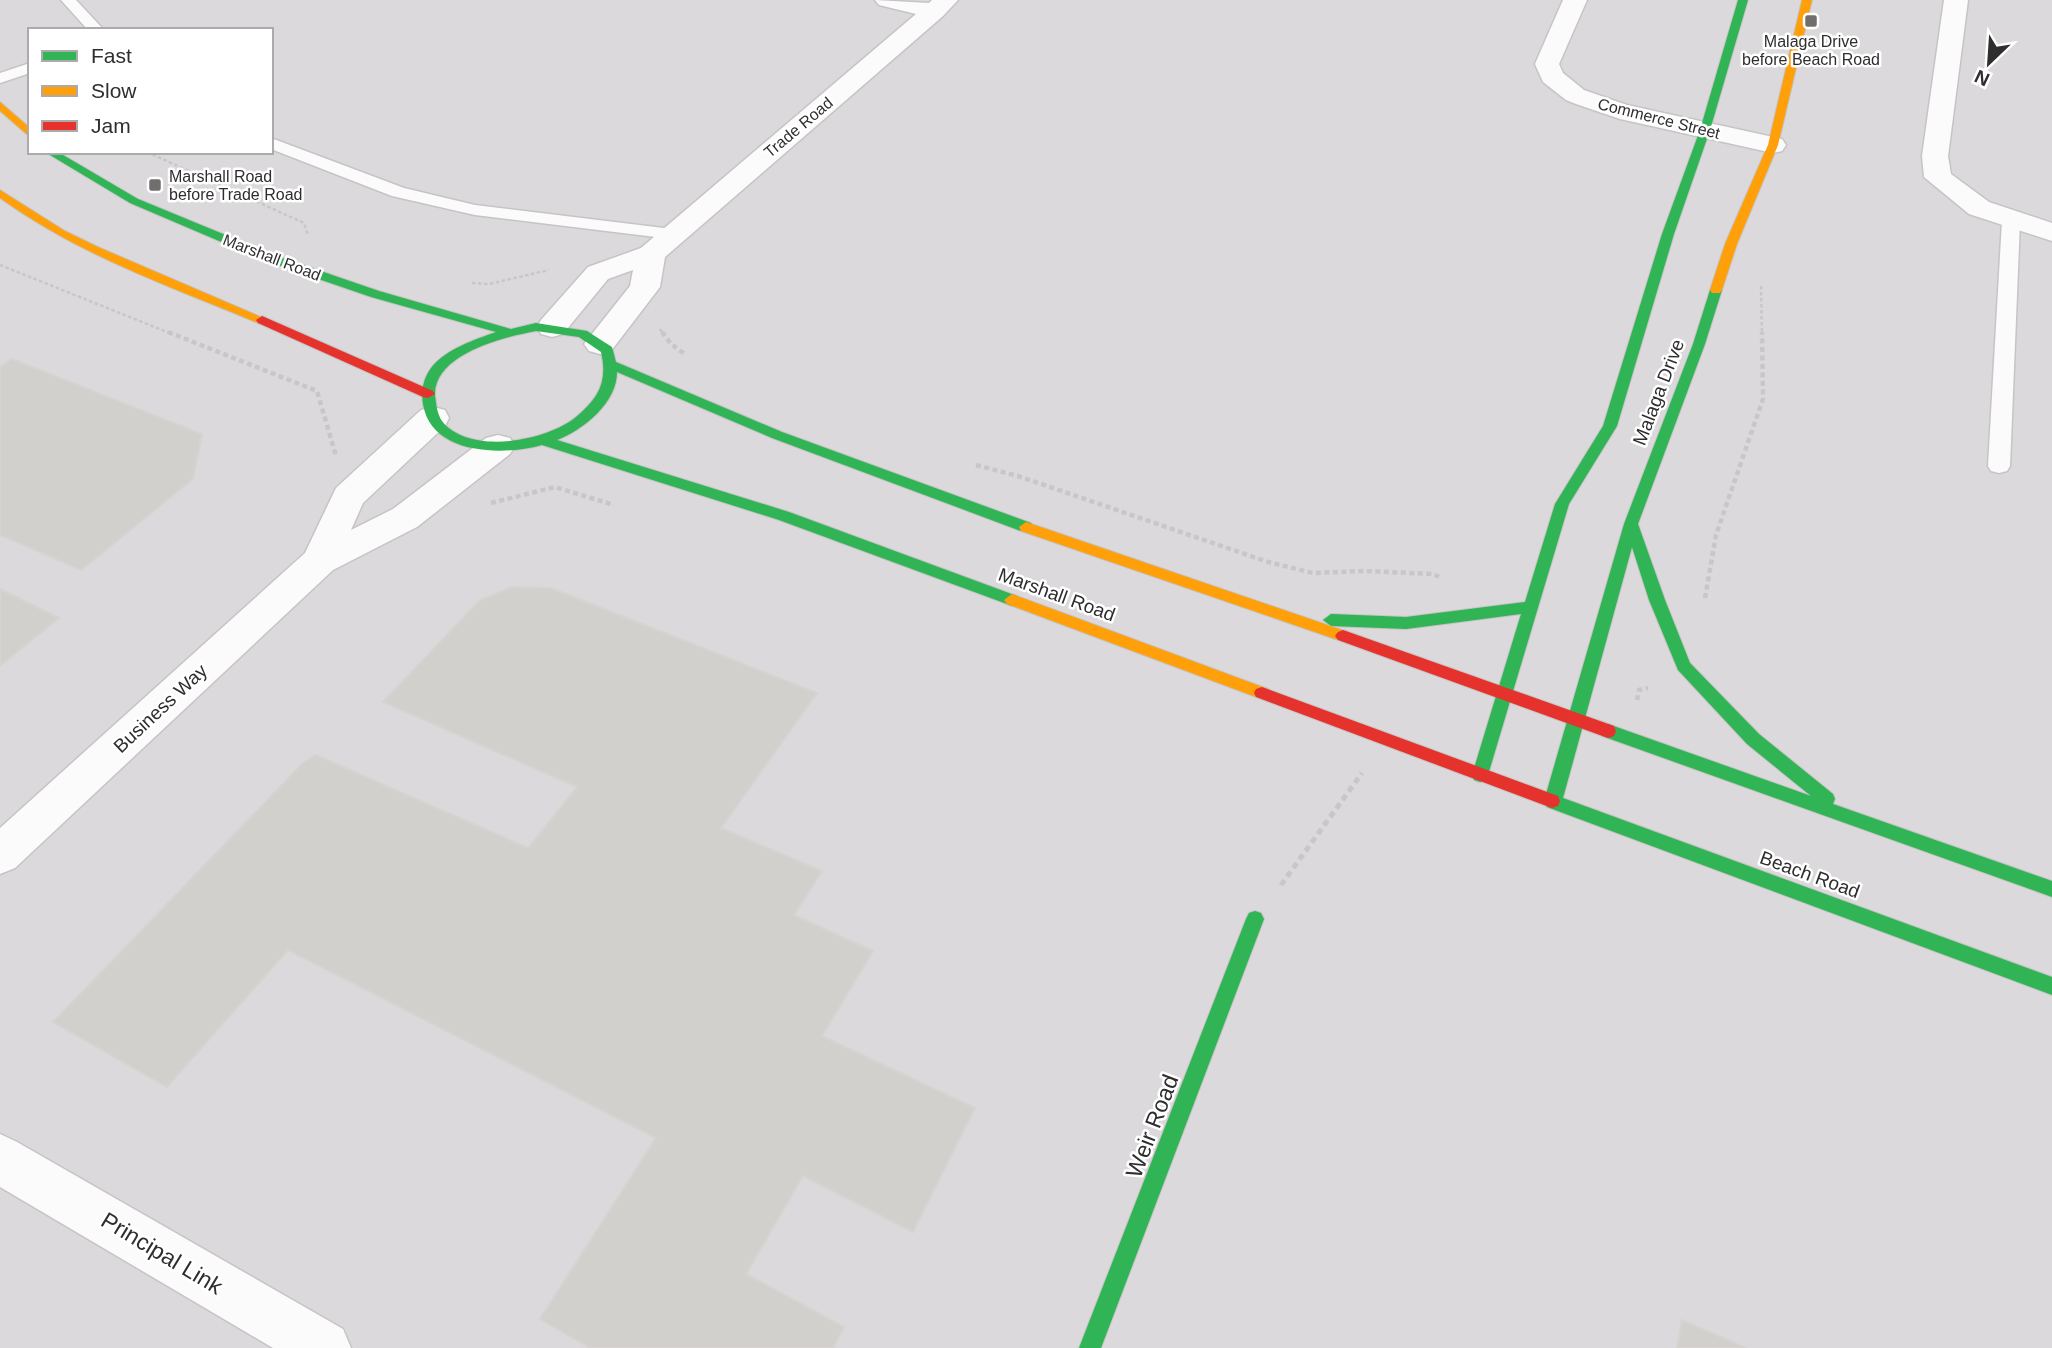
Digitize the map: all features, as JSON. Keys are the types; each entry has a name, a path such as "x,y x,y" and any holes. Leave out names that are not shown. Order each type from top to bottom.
{"main road":[{"name":"Malaga Drive","path":"1480,775 1562,504 1610,426 1668,234 1705,130 1743,0"},
{"name":"Malaga Drive","path":"1553,802 1574,718 1631,524 1699,345 1731,244 1773,145 1807,0"},
{"path":"0,105 28,132"},
{"name":"Marshall Road","path":"53,154 134,201 270,258 375,294 506,331"},
{"path":"0,193 13,205 69,237 140,271 231,307 430,406"},
{"path":"607,355 614,380 598,409 583,421 542,440 498,446 459,438 443,430 430,406 433,378 445,363 462,349 506,331 552,327 587,335 607,355 705,408 823,454 1506,693 1871,827 2052,889"},
{"name":"Marshall Road","path":"542,440 796,521 1553,802"},
{"path":"1631,524 1657,600 1684,666 1753,739 1815,792 1871,827"},
{"path":"1274,612 1352,623 1458,620 1530,607"},
{"name":"Beach Road","path":"1553,802 2052,986"},
{"name":"Weir Road","path":"1090,1348 1255,919"}],"street":[{"path":"887,0 941,6"},
{"name":"Commerce Street","path":"1575,0 1548,64 1552,77 1585,99 1620,111 1773,145"},
{"path":"1956,0 1935,156 1938,177 1979,208 2011,221 2052,232"},
{"name":"Trade Road","path":"552,327 598,274 661,244 941,6"},
{"path":"607,355 645,287 661,244"},
{"name":"Business Way","path":"320,561 348,496 430,406"},
{"name":"Business Way","path":"0,855 320,561 405,518 498,446"},
{"name":"Principal Link","path":"0,1159 324,1348"}],"lane":[{"path":"68,0 95,28"},
{"path":"0,78 28,69"},
{"path":"273,144 398,192 475,210 661,244"},
{"path":"1999,466 2011,221"}],"path":[{"path":"151,154 304,223 311,243"},
{"path":"465,282 489,284 527,277 578,260 598,274"},
{"path":"0,265 317,391 348,496"},
{"path":"645,287 648,314 671,344 693,360"},
{"path":"971,463 1018,475 1268,562 1313,573 1364,571 1433,574 1446,580"},
{"path":"488,504 555,487 625,508"},
{"path":"1349,768 1362,772"}],"shaded area":[{"path":"0,0 2052,0 2052,1348 0,1348"}],"building":[{"path":"12,359 202,434 193,479 81,570 0,535 0,367"},
{"path":"512,587 551,588 817,693 721,828 822,871 794,915 873,951 822,1036 975,1108 913,1232 803,1176 746,1274 844,1327 833,1348 590,1348 540,1319 656,1138 288,950 167,1087 53,1022 303,763 316,755 528,848 577,787 383,702 480,600"},
{"path":"0,589 59,618 0,666"},
{"path":"1682,1320 1746,1348 1677,1348"}],"traffic: fast":[{"path":"1480,775 1562,504 1610,426 1668,234 1705,130 1743,0"},
{"path":"53,154 134,201 270,258 375,294 506,331"},
{"path":"1553,802 1631,524 1699,344 1716,290"},
{"path":"536,327 583,334 607,350 611,371 609,386 587,415 556,435 536,442 514,445 473,443 454,436 439,426 429,402 429,385 436,371 466,349 504,334 536,327"},
{"path":"614,366 777,435 1026,527"},
{"path":"542,440 784,516 1012,600"},
{"path":"1631,524 1657,600 1684,666 1753,739 1827,799"},
{"path":"1331,620 1406,623 1530,607"},
{"path":"1608,731 2052,889"},
{"path":"1552,801 2052,986"},
{"path":"1090,1348 1255,919"}],"traffic: slow":[{"path":"1716,290 1731,244 1773,145 1807,0"},
{"path":"0,105 28,132"},
{"path":"0,193 30,214 93,250 262,320"},
{"path":"1026,527 1343,636"},
{"path":"1012,600 1262,693"}],"traffic: jam":[{"path":"262,320 428,394"},
{"path":"1343,636 1608,731"},
{"path":"1262,693 1552,801"}],"place":[{"name":"Malaga Drive before Beach Road","path":"1811,21"},
{"name":"Marshall Road before Trade Road","path":"155,185"}]}
